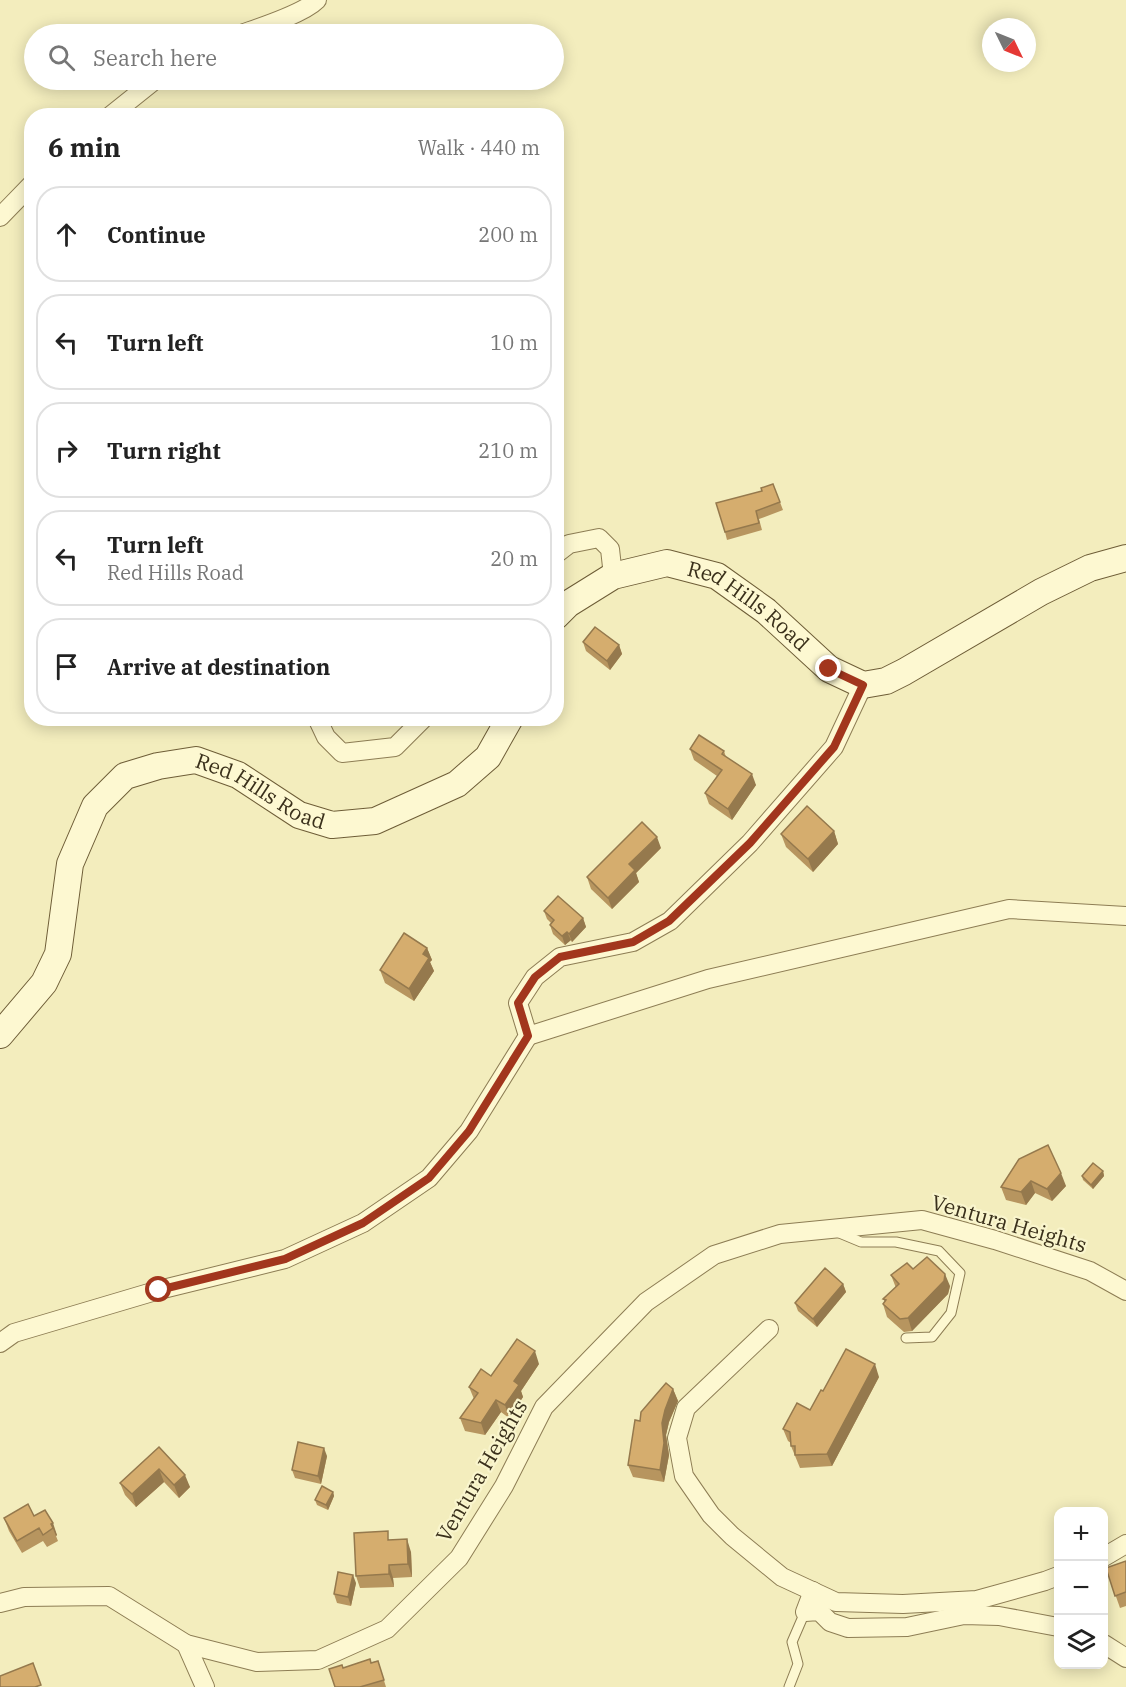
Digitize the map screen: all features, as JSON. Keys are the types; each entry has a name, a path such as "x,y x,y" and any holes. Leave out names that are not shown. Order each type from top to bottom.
{"main road":[{"path":"863,685 886,681 904,672 1041,592 1090,568 1126,558"},
{"name":"Red Hills Road","path":"564,608 613,576 667,563 717,576 766,611 829,669 863,685"},
{"name":"Red Hills Road","path":"0,1035 44,982 58,954 70,864 95,806 125,776 158,766 196,760 238,775 299,816 332,825 375,821 458,784 488,757 505,726"}],"street":[{"path":"267,24 313,4 317,0"},
{"path":"120,108 142,90"},
{"path":"0,217 24,192"},
{"path":"564,548 569,544 599,538 610,549 613,576"},
{"path":"528,1036 518,1003 535,977 560,957 633,942 669,921 750,843 834,747 863,685"},
{"path":"321,726 326,737 342,753 395,747 416,726"},
{"path":"0,1343 14,1333 159,1290 285,1259 363,1223 429,1178 469,1131 528,1036 708,979 1009,909 1126,916"},
{"name":"Ventura Heights","path":"0,1603 24,1597 110,1596 186,1644 257,1662 318,1660 387,1629 459,1558 504,1486 544,1407 646,1302 714,1255 780,1234 922,1220 995,1240 1090,1271 1126,1291"},
{"path":"769,1329 686,1408 677,1438 684,1476 711,1515 732,1536 782,1577 836,1602 903,1604 977,1600 1054,1578"},
{"path":"1108,1555 1126,1544"},
{"path":"813,1591 805,1612 819,1611 830,1622 848,1628 907,1627 964,1615 999,1616 1054,1626"},
{"path":"186,1644 205,1687"},
{"path":"1108,1647 1126,1658"}],"lane":[{"path":"829,1229 861,1242 896,1242 939,1251 960,1273 951,1313 932,1337 906,1338"},
{"path":"789,1687 798,1664 792,1642 805,1612"}],"building":[{"path":"773,484 780,502 756,511 759,523 725,532 716,503 762,491 761,488"},
{"path":"595,627 619,645 607,661 583,642"},
{"path":"699,735 724,751 722,754 752,774 728,809 705,793 722,770 690,749"},
{"path":"807,806 834,831 808,859 781,834"},
{"path":"642,822 657,837 629,864 635,870 608,898 587,877"},
{"path":"558,896 583,918 569,934 567,932 562,936 550,925 554,920 544,911"},
{"path":"404,933 427,948 423,954 429,958 409,989 380,970"},
{"path":"1048,1145 1061,1173 1047,1189 1031,1181 1021,1192 1001,1187 1019,1159"},
{"path":"1093,1163 1103,1171 1091,1185 1082,1176"},
{"path":"927,1257 945,1274 944,1281 908,1318 900,1319 883,1304 886,1300 883,1299 899,1284 891,1275 907,1263 913,1269"},
{"path":"825,1268 843,1284 813,1319 795,1303"},
{"path":"517,1339 535,1351 514,1381 519,1385 505,1405 496,1400 481,1423 460,1418 478,1393 469,1387 481,1369 491,1376"},
{"path":"846,1349 875,1364 827,1454 795,1455 795,1446 791,1446 790,1432 783,1429 797,1403 810,1410"},
{"path":"666,1383 673,1389 662,1423 664,1443 660,1470 628,1465 635,1420 640,1421 641,1412"},
{"path":"298,1442 324,1448 318,1476 292,1470"},
{"path":"159,1447 185,1475 174,1485 159,1469 132,1494 120,1483"},
{"path":"322,1486 333,1492 326,1505 315,1500"},
{"path":"28,1504 34,1516 45,1510 53,1523 51,1524 53,1528 43,1535 39,1528 17,1541 4,1518"},
{"path":"388,1531 388,1540 407,1539 408,1564 389,1565 389,1574 356,1576 354,1533"},
{"path":"1126,1561 1126,1592 1115,1596 1108,1567"},
{"path":"338,1572 353,1575 348,1597 334,1594"},
{"path":"370,1659 371,1663 378,1661 384,1680 360,1687 335,1687 329,1669 342,1665 343,1668"},
{"path":"33,1663 41,1685 0,1687 0,1676"}],"route":[{"path":"159,1290 285,1259 363,1223 429,1178 469,1131 528,1036 518,1003 535,977 560,957 633,942 669,921 750,843 834,747 863,685 829,669"}]}
